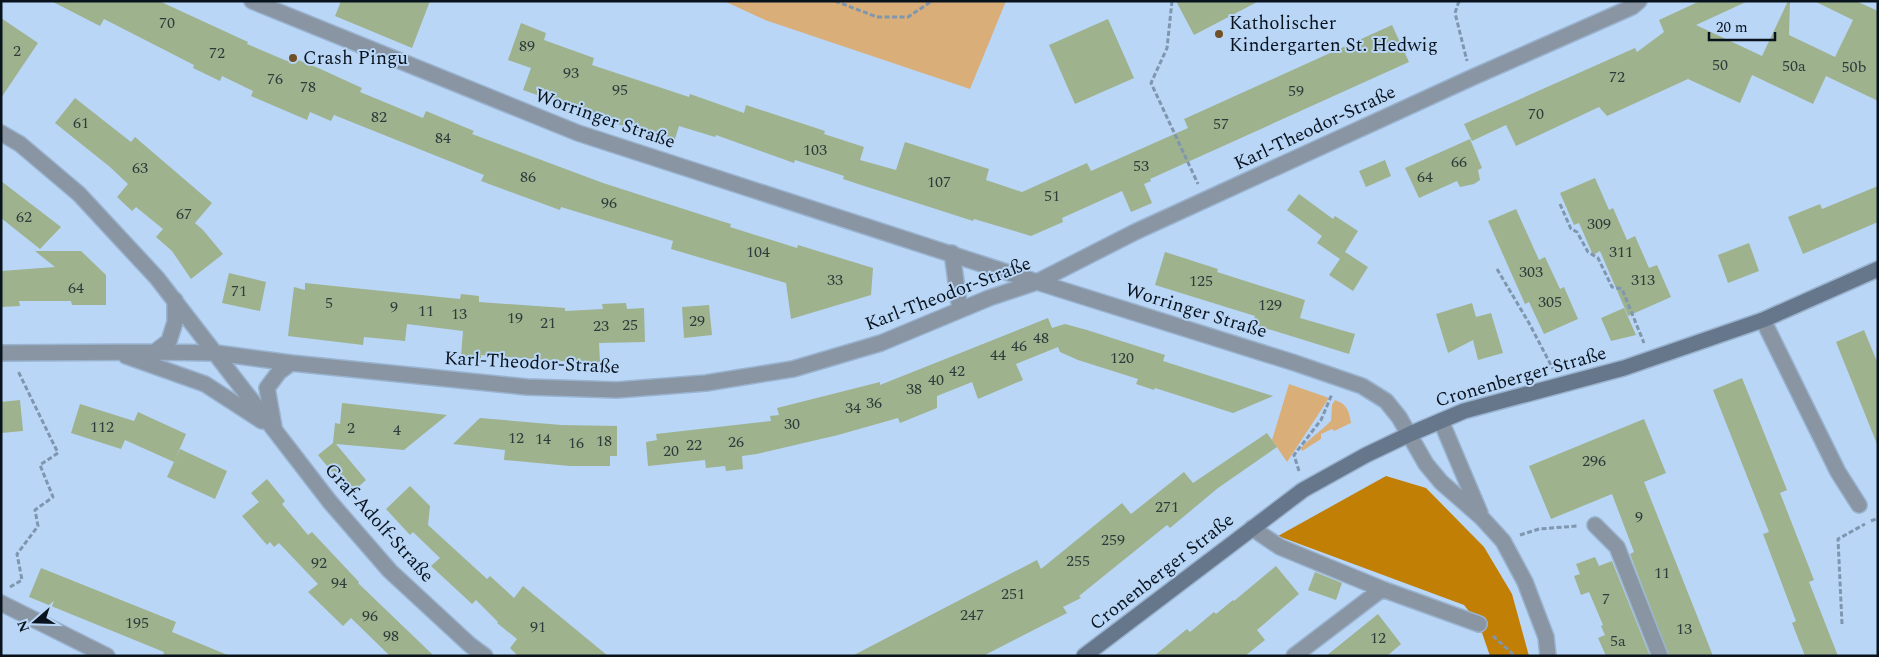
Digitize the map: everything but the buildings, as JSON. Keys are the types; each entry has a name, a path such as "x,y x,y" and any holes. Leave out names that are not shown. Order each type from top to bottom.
{"main road":[{"name":"Cronenberger Straße","path":"1084,656 1303,490 1355,460 1441,421 1489,404 1562,386 1650,360 1763,320 1878,269"}],"street":[{"name":"Worringer Straße","path":"252,1 578,133 1037,282 1339,377 1362,386 1382,398 1399,417 1426,464 1441,482 1481,517"},
{"name":"Karl-Theodor-Straße","path":"5,353 216,353 291,363 527,387 617,390 706,383 802,366 881,343 988,298 1037,282 1135,232 1471,78 1632,8 1639,1"},
{"name":"Graf-Adolf-Straße","path":"1,134 20,144 80,194 157,278 330,502 390,571 470,645 485,656"},
{"path":"952,253 960,310"},
{"path":"155,352 168,342 175,322 175,300"},
{"path":"1763,320 1838,472 1859,505"},
{"path":"115,352 205,384 274,429"},
{"name":"Graf-Adolf-Straße","path":"274,429 267,388 279,372 291,363"},
{"path":"1441,421 1481,517 1503,541 1525,582 1546,637 1548,656"},
{"path":"1595,525 1616,547 1660,656"},
{"path":"1252,528 1280,547 1382,589 1479,624"},
{"path":"1294,656 1382,589"},
{"path":"1,603 107,656"}],"path":[{"path":"835,1 877,17 908,17 932,1"},
{"path":"1172,1 1167,48 1151,82 1205,201"},
{"path":"1460,1 1454,13 1471,78"},
{"path":"1560,204 1572,229 1577,232 1588,252 1598,258 1612,287 1622,289 1650,360"},
{"path":"1497,269 1529,323 1562,386"},
{"path":"5,353 58,453 40,464 52,497 35,510 38,526 18,554 22,580 8,588"},
{"path":"1294,455 1321,420 1339,377"},
{"path":"1842,624 1838,538 1878,518"},
{"path":"1539,528 1595,525"},
{"path":"1479,624 1515,656"}],"shaded area":[{"path":"724,1 1006,1 970,89 765,20"},
{"path":"1289,384 1329,398 1287,462 1272,440"},
{"path":"1335,400 1347,408 1351,423 1334,431 1332,429 1321,434 1321,439 1302,451 1301,448 1304,444 1331,421 1332,405"},
{"path":"1386,476 1426,488 1484,547 1512,594 1529,656 1490,656 1479,624 1464,605 1278,536"}],"place":[{"name":"Katholischer Kindergarten St. Hedwig","path":"1219,34"},
{"name":"Crash Pingu","path":"293,58"}]}
